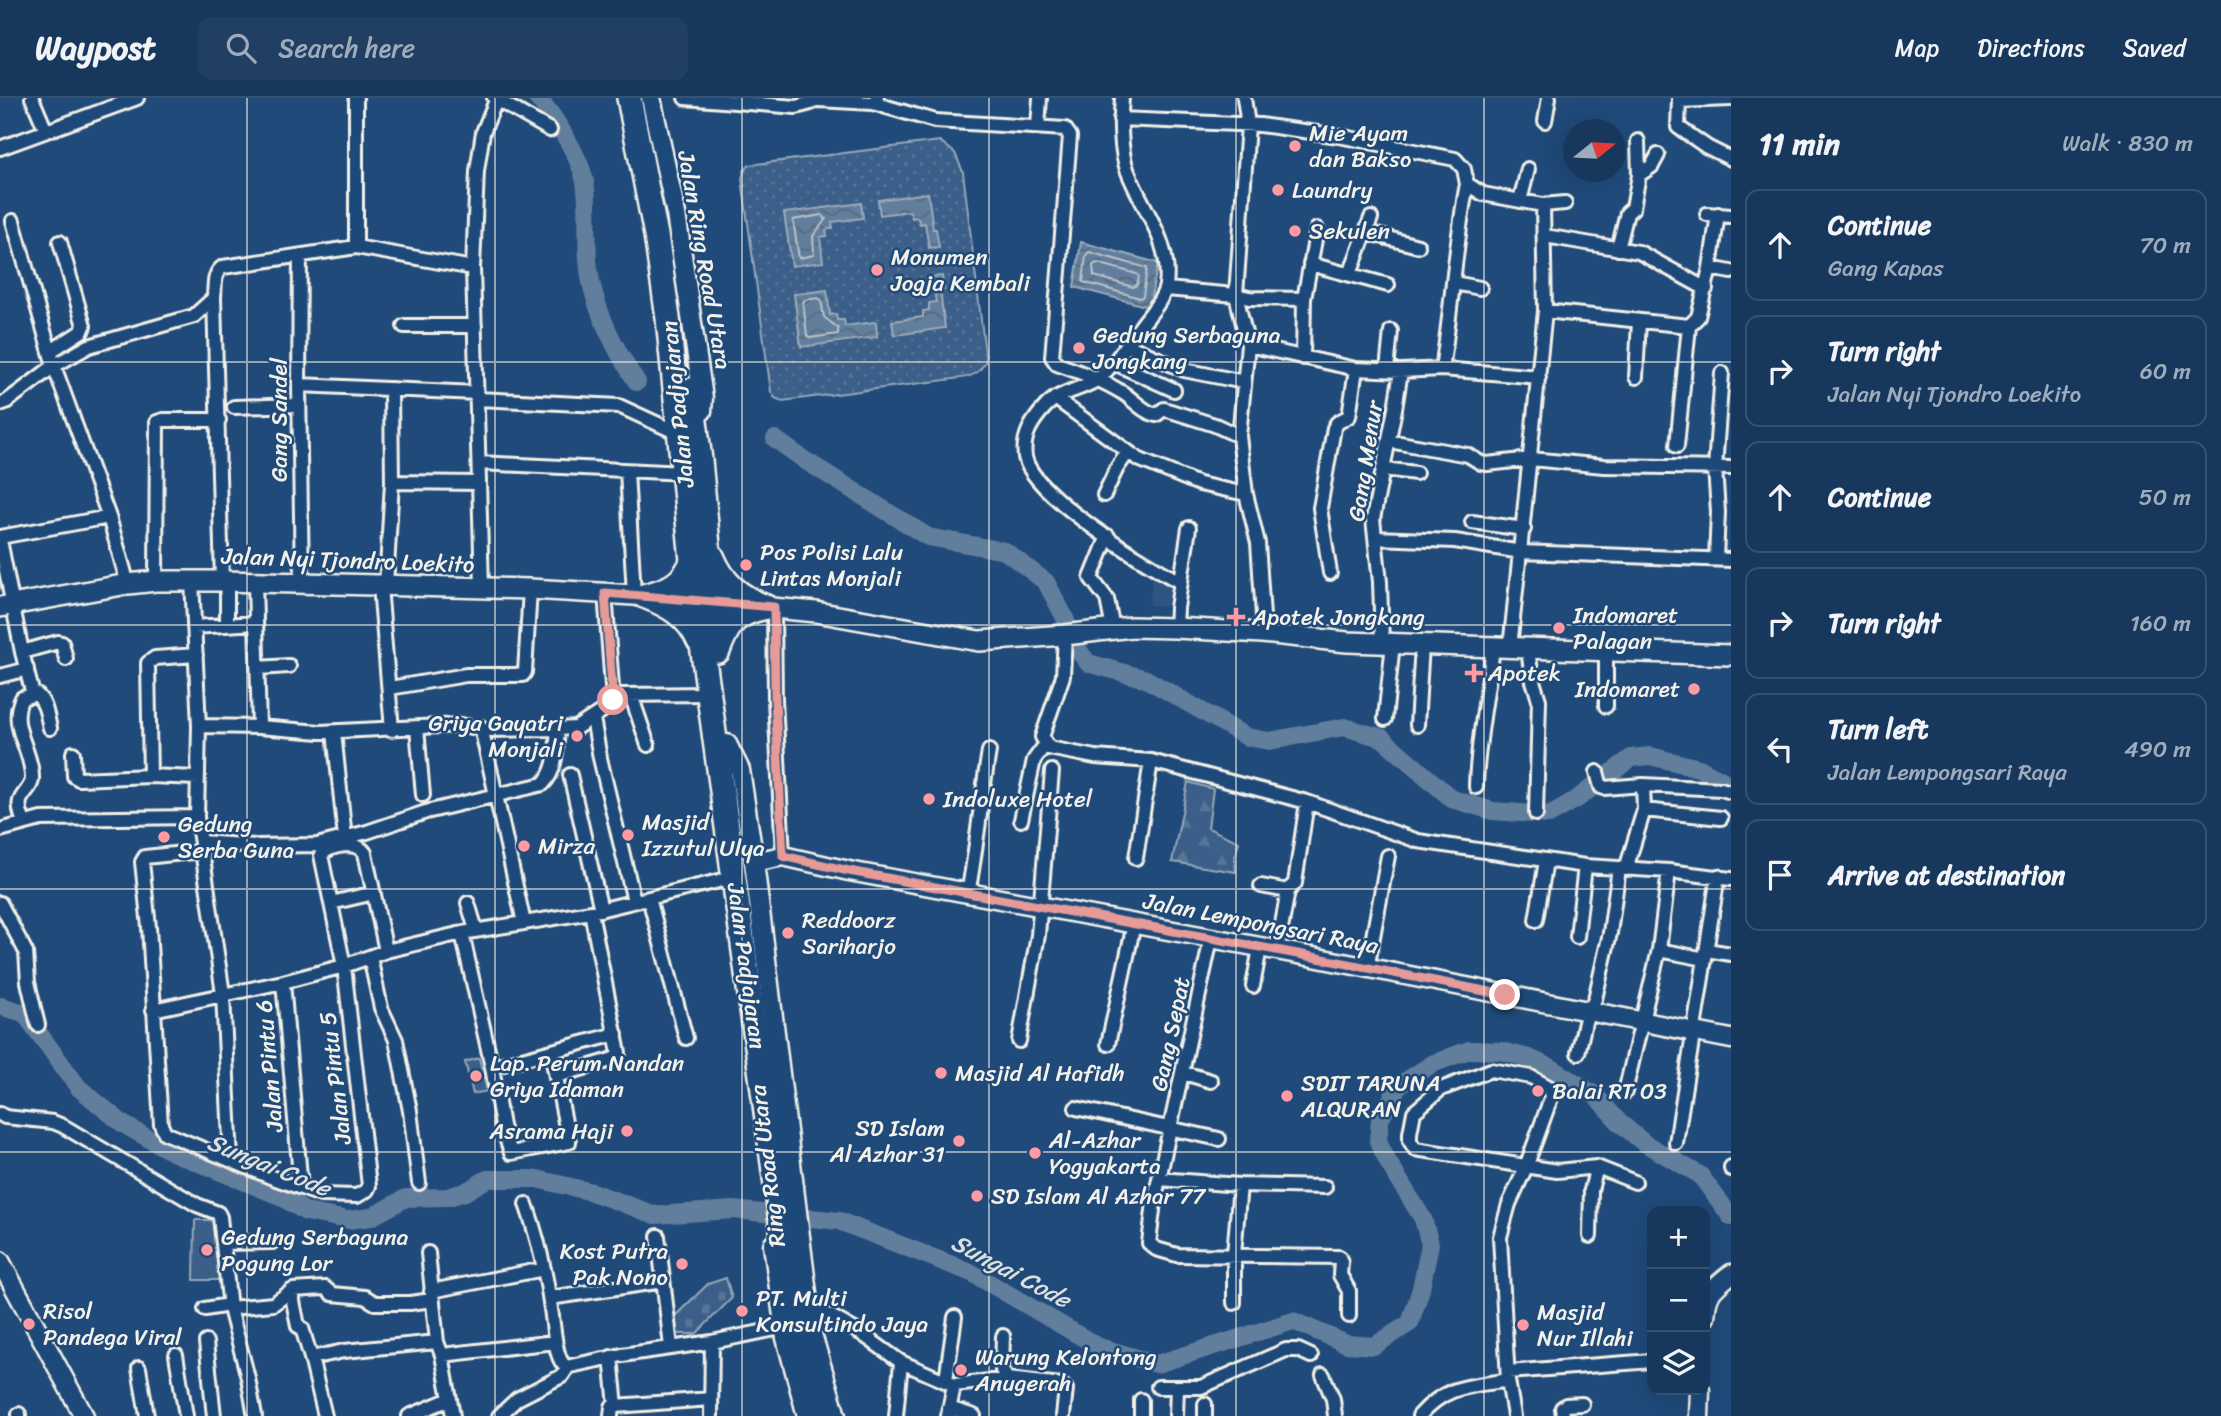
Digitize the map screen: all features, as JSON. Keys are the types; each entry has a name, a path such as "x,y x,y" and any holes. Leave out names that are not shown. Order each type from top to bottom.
{"highway":[{"name":"Jalan Padjajaran","path":"629,98 636,151 656,235 684,430 776,1180 805,1307 814,1372 830,1416"},
{"name":"Jalan Padjajaran","path":"642,98 677,276 685,473 700,553"},
{"path":"639,595 674,586 684,578 700,553 727,583 748,600 770,607"},
{"path":"639,595 667,605 679,614 710,651 733,621 748,611 770,607"},
{"name":"Jalan Padjajaran","path":"710,651 709,694 722,744"},
{"name":"Jalan Padjajaran","path":"785,1226 803,1358 822,1416"}],"main road":[{"name":"Jalan Nyi Tjondro Loekito","path":"6,605 128,583 156,581 530,589 639,595 770,607 849,617 979,641 1113,629 1176,628 1347,642 1731,655"}],"street":[{"path":"32,98 46,131"},
{"path":"0,148 137,98"},
{"path":"356,98 356,247"},
{"path":"619,98 636,151"},
{"name":"Jalan Ring Road Utara","path":"652,98 676,214 703,398 701,421 684,430"},
{"path":"685,98 796,107 818,99 875,100 935,121 1065,129 1070,136 1052,357 1057,364 1099,379 1150,413 1156,415 1164,409 1239,436"},
{"path":"1038,127 1040,98"},
{"path":"1122,98 1121,119 1126,168 1165,252 1166,289 1127,345 1099,379 1055,398 1048,404 1027,430 1025,453 1028,464 1046,489 1081,519 1180,582"},
{"path":"1244,98 1248,125 1236,295 1248,345 1239,436 1246,494 1258,543 1264,617 1262,633"},
{"path":"1545,121 1549,98"},
{"path":"482,588 473,268 477,171 483,132 496,99 550,130"},
{"path":"1731,99 1679,100 1678,127 1707,147 1731,159"},
{"path":"1121,119 1248,125 1339,136 1455,159 1464,169 1467,184 1460,220 1442,369"},
{"path":"1618,249 1625,219 1633,208 1639,175 1638,141"},
{"path":"1639,175 1652,166 1658,155"},
{"path":"1520,201 1528,169"},
{"path":"1467,184 1483,194 1544,205 1565,203"},
{"path":"1476,788 1477,749 1487,699 1510,648 1524,529 1545,311 1544,205"},
{"path":"1677,446 1689,326 1698,317 1706,289 1719,215"},
{"path":"1350,274 1371,218"},
{"path":"13,221 54,366 109,517 128,583"},
{"path":"1303,358 1304,299 1317,229"},
{"path":"1366,232 1418,246"},
{"path":"1545,236 1639,252 1706,289"},
{"path":"51,351 82,331 84,326 60,242"},
{"path":"227,625 214,298 216,275 223,267 356,247 473,268"},
{"name":"Gang Sandel","path":"300,257 302,583"},
{"path":"1310,264 1388,285"},
{"path":"1710,268 1731,272"},
{"path":"1454,283 1480,288"},
{"path":"1166,289 1249,298 1304,299"},
{"path":"0,404 54,366 89,346 194,316 214,298"},
{"path":"1545,311 1689,326"},
{"path":"1636,377 1639,321"},
{"path":"404,326 475,326"},
{"path":"1387,370 1391,331"},
{"path":"1127,345 1184,370 1244,382"},
{"path":"1248,345 1356,369 1442,369 1539,377"},
{"path":"1112,362 1174,390"},
{"path":"1330,573 1320,508 1334,428 1349,416 1356,369"},
{"name":"Gang Menur","path":"1385,719 1387,643 1373,519 1401,371"},
{"path":"1716,559 1718,512 1715,468 1722,373"},
{"path":"299,385 619,406 669,429 684,430"},
{"path":"391,389 392,482 383,586 392,730"},
{"path":"1055,398 1147,463 1199,484 1246,494"},
{"path":"234,407 299,404"},
{"path":"156,581 157,422 219,420"},
{"path":"1389,441 1468,455 1487,464 1531,459 1604,466 1731,468"},
{"path":"1104,495 1116,468 1128,452"},
{"path":"479,463 685,473"},
{"path":"1383,469 1416,472"},
{"path":"627,471 639,595"},
{"path":"392,482 480,482"},
{"path":"33,695 6,605 0,538 109,517"},
{"path":"1472,522 1524,529"},
{"path":"1176,628 1189,528"},
{"path":"1108,537 1091,578 1107,599 1113,629"},
{"path":"1375,538 1455,541 1521,552 1731,560"},
{"path":"192,580 199,726 197,817 223,994 231,1160"},
{"path":"255,583 259,727"},
{"path":"390,688 463,675 523,675 530,589"},
{"path":"605,593 613,700"},
{"path":"754,862 783,856 770,607"},
{"path":"194,627 256,622"},
{"path":"1069,634 1063,676 1042,737 1049,748 1095,757 1151,761 1307,802 1418,841 1585,866 1669,871 1724,878 1706,954 1675,1143"},
{"path":"22,652 58,642 62,643 66,659"},
{"path":"1417,725 1422,645"},
{"path":"1510,648 1532,678 1539,700 1536,814"},
{"path":"1606,651 1606,706"},
{"path":"150,776 148,663 155,658 195,655"},
{"path":"258,668 289,666"},
{"path":"0,676 27,669"},
{"path":"199,726 334,732 461,725 496,730 558,729 576,727 593,718 622,695 709,694"},
{"path":"24,823 20,802 33,779 30,757 18,726 21,699 38,695 43,700 50,728"},
{"path":"631,695 648,745"},
{"path":"593,718 634,901"},
{"path":"481,727 524,923"},
{"path":"417,728 423,795"},
{"path":"301,1188 178,1139 163,1130 142,859 202,846 317,845 425,812 544,783 551,775 554,764 558,729"},
{"path":"334,732 345,838"},
{"name":"Ring Road Utara","path":"722,744 740,771 754,862 776,1180"},
{"name":"Ring Road Utara","path":"722,744 712,775 776,1180"},
{"path":"1021,820 1034,760 1045,745"},
{"path":"968,894 977,850 981,796 989,751"},
{"path":"73,753 74,776 79,779 150,776 197,778"},
{"path":"1136,858 1151,761"},
{"path":"1019,1041 1036,947 1052,771"},
{"path":"557,1076 617,1057 616,1034 570,775"},
{"path":"1598,779 1608,789 1643,785 1721,789 1731,792"},
{"path":"1578,1053 1589,1011 1595,999 1623,869 1644,810 1643,785"},
{"path":"1253,986 1288,891 1294,883 1307,802"},
{"path":"1644,810 1721,818"},
{"path":"0,830 51,819 197,817"},
{"name":"Jalan Pintu 5","path":"301,1188 321,1195 357,1196 368,1190 369,1186 343,959 321,855 326,850 355,845 362,848 374,893"},
{"name":"Jalan Lempongsari Raya","path":"783,856 968,894 1731,1039"},
{"path":"1367,969 1388,856"},
{"path":"1536,920 1546,861"},
{"path":"1577,937 1585,866"},
{"path":"1625,1092 1659,950 1669,871"},
{"path":"153,1010 283,982 343,959 370,957 386,951 524,923 595,913 727,878"},
{"path":"1261,886 1288,891"},
{"path":"331,903 374,893 386,951"},
{"path":"649,898 686,1038"},
{"path":"0,903 26,953 28,982 38,1025"},
{"path":"468,903 467,935 502,1126 509,1149 514,1153 569,1142 551,1052"},
{"path":"1108,1044 1134,924"},
{"name":"Gang Sepat","path":"1212,939 1159,1179 1149,1242 1156,1249 1177,1255 1234,1254"},
{"path":"1659,950 1731,954"},
{"path":"370,957 381,1008 396,1040 410,1111 419,1184"},
{"name":"Jalan Pintu 6","path":"283,982 301,1188"},
{"path":"492,1067 616,1034"},
{"path":"1514,1416 1508,1376 1500,1237 1509,1204 1526,1167 1551,1098 1549,1087 1531,1077 1491,1070 1441,1089 1414,1112 1410,1141 1415,1149 1526,1167 1557,1171 1597,1167 1635,1182"},
{"path":"1184,1073 1211,1081"},
{"path":"1076,1108 1219,1139"},
{"path":"0,1114 63,1126 197,1205 218,1213 230,1307 255,1416"},
{"path":"1590,1236 1591,1190 1597,1167"},
{"path":"1159,1179 1240,1185 1325,1186"},
{"path":"1234,1303 1234,1254 1240,1185"},
{"path":"526,1204 544,1269 555,1342 566,1371"},
{"name":"Ring Road Utara","path":"785,1226 785,1327 796,1382 807,1416"},
{"path":"658,1236 671,1348"},
{"path":"223,1242 273,1242"},
{"path":"428,1253 439,1349 453,1416"},
{"path":"1234,1254 1339,1256 1340,1275 1349,1291 1349,1316"},
{"path":"0,1261 84,1416"},
{"path":"205,1309 273,1304 290,1291 325,1288 331,1294 365,1297 375,1303 431,1295 544,1269"},
{"path":"1710,1291 1731,1274"},
{"path":"550,1298 663,1281"},
{"path":"290,1291 326,1416"},
{"path":"805,1307 862,1334 901,1362 950,1382 1007,1379 1062,1385 1066,1389 1063,1416"},
{"path":"805,1307 836,1416"},
{"path":"955,1317 948,1412 974,1416"},
{"path":"499,1416 517,1399 566,1371 611,1357 712,1342 785,1327"},
{"path":"1003,1336 1002,1370 1007,1379"},
{"path":"206,1342 214,1416"},
{"path":"311,1358 344,1352 555,1342"},
{"path":"711,1416 712,1342"},
{"path":"1158,1387 1201,1387 1286,1350 1298,1350 1311,1356"},
{"path":"176,1355 186,1416"},
{"path":"611,1357 613,1411 711,1399"},
{"path":"896,1416 901,1362"},
{"path":"1419,1416 1426,1407 1448,1391 1508,1376 1647,1362"},
{"path":"139,1368 148,1416"},
{"path":"1323,1375 1333,1399 1335,1416"},
{"path":"1176,1416 1177,1387"},
{"path":"1699,1416 1700,1395"},
{"path":"410,1416 450,1399"},
{"path":"1141,1400 1141,1416"},
{"path":"1563,1416 1562,1408 1566,1405 1582,1404"}],"shaded area":[{"path":"1153,572 1177,584 1175,608 1149,605"}],"green space":[{"path":"940,141 955,153 963,172 986,361 976,373 961,378 782,401 775,398 771,392 742,179 744,171 749,165"},
{"path":"1188,782 1213,789 1208,828 1239,842 1235,857 1236,872 1172,862"},
{"name":"Lap. Perum Nandan Griya Idaman","path":"479,1058 487,1091 473,1094 465,1062"},
{"name":"Gedung Serbaguna Pogung Lor","path":"195,1220 217,1220 220,1280 194,1280"},
{"path":"726,1278 732,1298 696,1334 676,1334 675,1316 708,1284"}],"water":[{"path":"928,193 933,229 936,229 939,247 929,248 925,223 920,224 917,217 912,218 910,211 880,215 878,200"},
{"path":"861,203 863,218 832,222 833,228 826,230 827,236 820,237 823,262 792,266 784,213"},
{"path":"1081,242 1158,263 1149,307 1074,287"},
{"path":"942,276 944,290 940,291 945,328 894,335 892,321 923,317 923,311 929,310 929,303 936,302 932,277"},
{"path":"827,290 830,315 836,314 837,320 844,320 845,326 876,322 877,337 801,347 794,294"}],"waterway":[{"path":"537,98 566,137 582,172 586,193 591,283 607,328 637,382"},
{"path":"775,439 928,537 1005,551 1046,582 1076,647 1088,663 1146,679 1247,737 1269,741 1344,727 1382,738 1452,799 1493,811 1549,815 1577,799 1631,758 1650,756 1699,768 1731,785"},
{"name":"Sungai Code","path":"0,1006 24,1013 79,1088 123,1124 172,1152 282,1197 306,1212 348,1220 371,1217 406,1198 448,1197 465,1192 487,1179 537,1179 592,1192 655,1215 734,1210 839,1221 972,1273 1099,1347 1157,1364 1293,1321 1347,1344 1374,1346 1410,1323 1421,1289 1430,1244 1423,1219 1378,1141 1380,1120 1398,1086 1432,1064 1469,1050 1501,1051 1529,1058 1550,1067 1595,1095 1619,1122 1644,1143 1700,1175 1731,1217"}],"place":[{"name":"Mie Ayam dan Bakso","path":"1295,146"},
{"name":"Laundry","path":"1278,190"},
{"name":"Sekulen","path":"1295,231"},
{"name":"Monumen Jogja Kembali","path":"877,270"},
{"name":"Gedung Serbaguna Jongkang","path":"1079,348"},
{"name":"Pos Polisi Lalu Lintas Monjali","path":"746,565"},
{"name":"Apotek Jongkang","path":"1236,617"},
{"name":"Indomaret Palagan","path":"1559,628"},
{"name":"Apotek","path":"1474,673"},
{"name":"Indomaret","path":"1694,689"},
{"name":"Griya Gayatri Monjali","path":"577,736"},
{"name":"Indoluxe Hotel","path":"929,799"},
{"name":"Masjid Izzutul Ulya","path":"628,835"},
{"name":"Gedung Serba Guna","path":"164,837"},
{"name":"Mirza","path":"524,846"},
{"name":"Reddoorz Sariharjo","path":"788,933"},
{"name":"Masjid Al Hafidh","path":"941,1073"},
{"name":"Lap. Perum Nandan Griya Idaman","path":"476,1076"},
{"name":"Balai RT 03","path":"1538,1091"},
{"name":"SDIT TARUNA ALQURAN","path":"1287,1096"},
{"name":"Asrama Haji","path":"627,1131"},
{"name":"SD Islam Al Azhar 31","path":"959,1141"},
{"name":"Al-Azhar Yogyakarta","path":"1035,1153"},
{"name":"SD Islam Al Azhar 77","path":"977,1196"},
{"name":"Gedung Serbaguna Pogung Lor","path":"207,1250"},
{"name":"Kost Putra Pak Nono","path":"682,1264"},
{"name":"PT. Multi Konsultindo Jaya","path":"742,1311"},
{"name":"Risol Pandega Viral","path":"29,1324"},
{"name":"Masjid Nur Illahi","path":"1523,1325"},
{"name":"Warung Kelontong Anugerah","path":"961,1370"}],"route":[{"path":"613,700 605,593 774,607 775,699 783,856 968,894 1505,995"}]}
